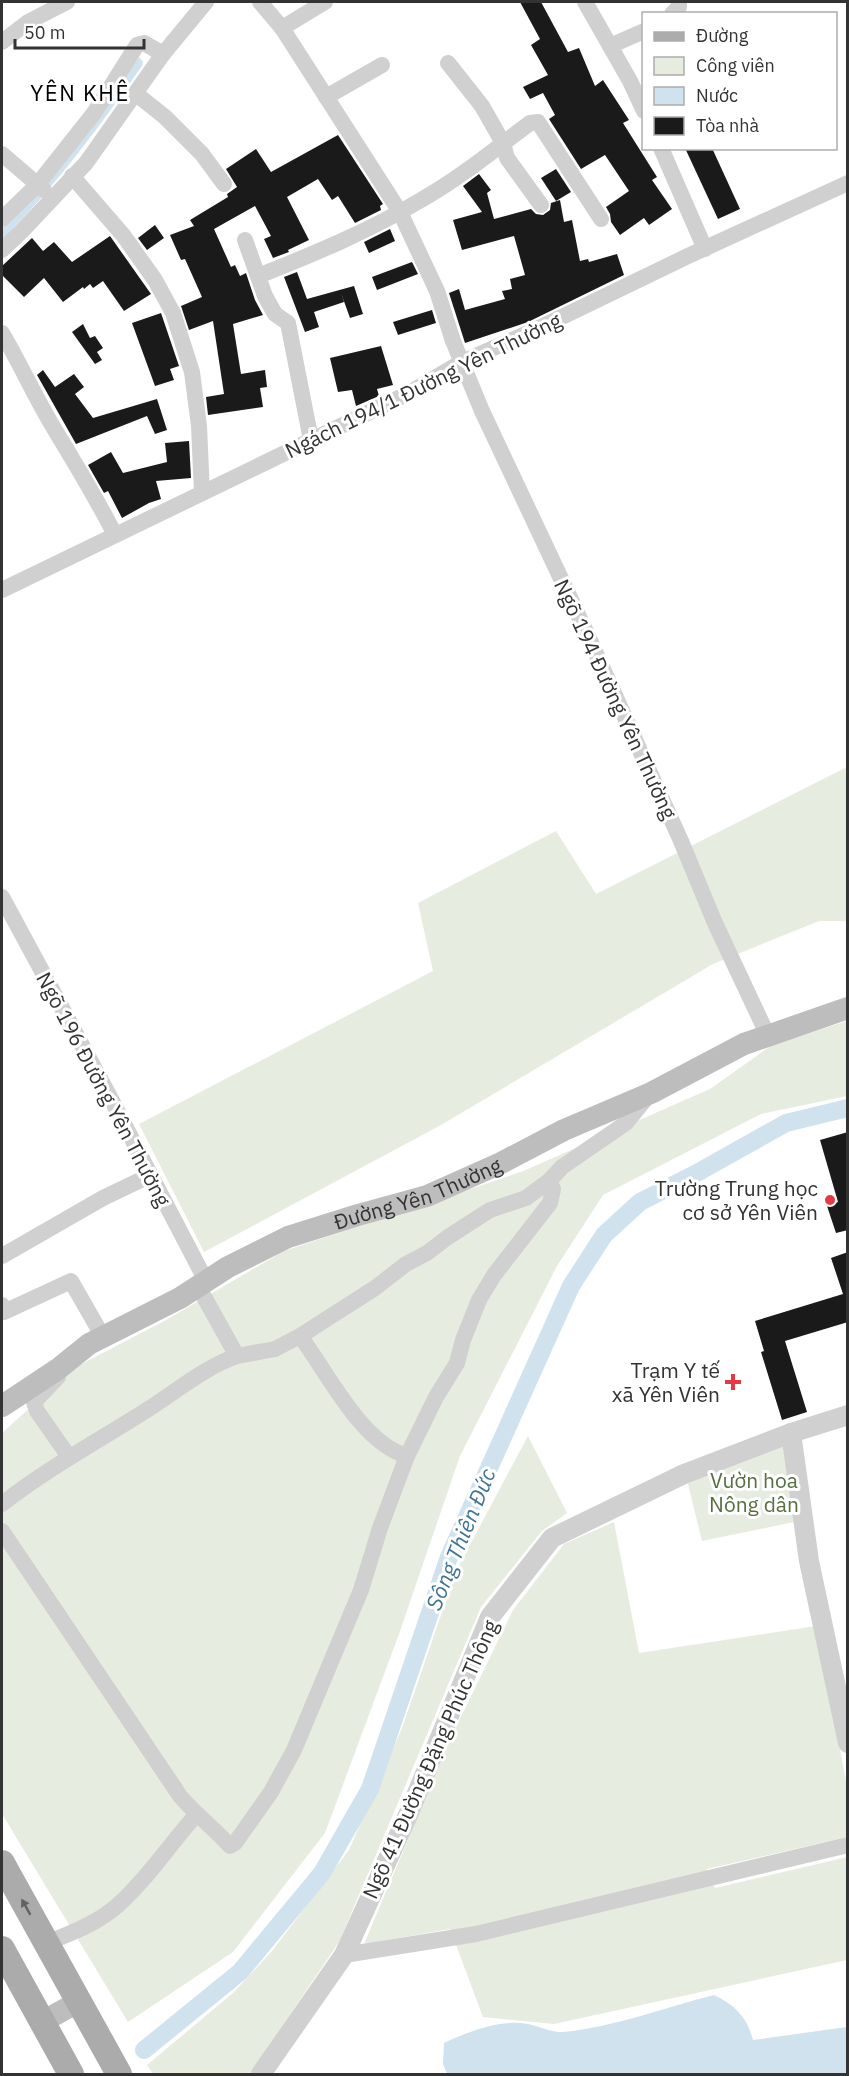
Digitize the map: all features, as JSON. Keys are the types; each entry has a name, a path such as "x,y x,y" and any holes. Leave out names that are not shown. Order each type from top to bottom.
{"main road":[{"name":"Đường Yên Thường","path":"2,1406 89,1344 202,1284 228,1267 288,1237 427,1196 501,1163 564,1130 651,1093 744,1044 848,1008"},
{"path":"2,1863 119,2074"},
{"path":"2,1949 71,2074"},
{"path":"42,2022 78,2002"}],"street":[{"path":"2,42 28,22 67,2"},
{"path":"2,219 72,176 86,163 163,54 206,2"},
{"name":"Ngõ 194 Đường Yên Thường","path":"260,2 282,28 400,212 437,291 453,341 482,411 588,636 768,1036"},
{"path":"282,28 325,2"},
{"path":"585,2 642,107"},
{"path":"610,46 642,32"},
{"path":"2,250 22,231 137,45 144,43 163,54"},
{"path":"448,63 482,106 503,143 507,158 541,205"},
{"path":"326,98 382,65"},
{"path":"135,93 165,117 202,154 224,184"},
{"path":"258,276 339,243 400,212 465,172 530,123 537,122 601,219"},
{"path":"662,150 705,249"},
{"path":"2,154 45,191"},
{"path":"72,176 123,235 155,280 172,313 192,372 199,426 202,493"},
{"name":"Ngách 194/1 Đường Yên Thường","path":"2,591 411,392 462,362 848,183"},
{"path":"245,240 265,296 275,314 288,323 311,440"},
{"path":"2,333 115,535"},
{"name":"Ngõ 196 Đường Yên Thường","path":"2,897 151,1175 237,1356"},
{"path":"2,1504 69,1457 220,1362 237,1356 274,1349 300,1336 490,1210 526,1198 549,1181 562,1167 626,1123 651,1093"},
{"path":"2,1256 104,1198 151,1175"},
{"path":"2,1531 180,1796 196,1815 230,1846 235,1843 271,1792 294,1750 353,1612 380,1528 407,1456 436,1397 457,1362 462,1340 479,1300 494,1275 550,1203 553,1190 549,1181"},
{"path":"2,1305 4,1311 71,1281 103,1337"},
{"path":"300,1336 335,1389 371,1434 382,1445 407,1456"},
{"path":"69,1457 37,1411 34,1401 68,1368 70,1359"},
{"name":"Ngõ 41 Đường Đặng Phúc Thông","path":"261,2074 344,1955 408,1815 490,1617 552,1538 684,1474 791,1433 848,1415"},
{"path":"791,1433 809,1561 848,1743"},
{"path":"45,1944 69,1935 117,1906 141,1883 170,1844 196,1815"},
{"path":"344,1955 476,1934 848,1845"}],"green space":[{"path":"845,768 847,773 847,921 819,921 713,964 441,1125 204,1252 139,1124 433,971 418,903 556,831 596,894"},
{"path":"847,1021 847,1096 761,1114 603,1195 557,1266 460,1456 399,1634 325,1833 233,1952 128,2022 2,1814 2,1433 74,1368 166,1320 284,1251 521,1172 710,1089 772,1045"},
{"path":"528,1436 567,1513 542,1531 481,1607 339,1942 250,2074 153,2074 147,2065 233,1993 272,1951 349,1850 402,1728 457,1569"},
{"name":"Vườn hoa Nông dân","path":"789,1438 799,1521 702,1541 687,1480"},
{"path":"614,1522 639,1653 816,1626 847,1786 847,1837 707,1869 715,1888 847,1857 847,1960 554,2024 483,2017 450,1929 364,1944 453,1733 513,1610 564,1544"}],"water":[{"path":"139,57 143,62 142,66 93,134 40,199 2,240 2,229 30,200"},
{"path":"714,1995 728,2003 744,2018 753,2040 847,2027 847,2074 447,2074 443,2064 444,2043 485,2027 517,2023 559,2032 582,2030 620,2022"}],"building":[{"path":"520,2 541,2 568,52 579,48 595,86 603,80 629,120 623,123 657,177 652,180 672,209 649,225 644,218 620,235 611,222 606,207 629,191 605,155 581,169 549,119 555,115 543,93 530,99 523,87 548,75 531,45 540,39"},
{"path":"338,135 383,204 380,206 381,210 355,223 338,196 332,200 318,179 287,197 309,240 288,250 289,252 273,258 264,239 271,236 255,206 214,229 231,267 235,265 240,276 246,273 263,315 233,324 241,374 265,370 267,387 260,388 263,407 208,415 206,397 224,394 213,321 189,330 181,306 202,297 185,259 181,260 170,235 194,226 190,220 228,197 227,194 237,187 226,169 256,149 271,172"},
{"path":"686,150 713,150 740,209 718,219"},
{"path":"556,169 571,192 556,201 541,178"},
{"path":"479,174 491,190 487,193 494,219 531,209 536,214 543,215 550,210 551,203 560,200 564,222 572,220 580,261 588,259 589,262 617,254 624,275 528,322 465,343 449,293 459,289 465,310 505,299 502,291 512,289 510,279 525,275 514,236 462,250 453,220 482,212 463,186"},
{"path":"155,225 164,238 147,250 138,238"},
{"path":"390,229 395,241 369,253 364,242"},
{"path":"110,236 151,294 124,311 103,281 93,288 90,284 84,289 83,287 63,302 44,278 24,297 2,275 2,266 32,238 43,251 54,242 72,262"},
{"path":"412,262 418,274 377,290 372,277"},
{"path":"297,272 307,299 354,286 363,314 350,318 341,293 344,302 314,312 319,327 305,332 284,277"},
{"path":"432,310 436,323 398,335 393,322"},
{"path":"161,313 179,366 170,369 174,380 155,386 132,323"},
{"path":"83,324 90,338 95,336 103,348 97,352 102,360 95,364 72,332"},
{"path":"381,346 393,385 377,389 379,396 356,406 352,390 338,392 330,358"},
{"path":"43,370 55,387 74,374 84,387 75,394 93,418 157,399 167,430 155,434 147,416 76,444 37,375"},
{"path":"189,441 191,478 156,481 161,499 122,518 108,491 104,493 88,465 111,452 123,473 167,462 165,443"},
{"path":"848,1132 848,1230 836,1233 827,1206 838,1202 820,1140"},
{"path":"848,1252 848,1322 785,1341 807,1412 782,1420 761,1352 764,1351 755,1321 843,1294 831,1258"}],"waterway":[{"name":"Sông Thiên Đức","path":"144,2050 240,1972 322,1873 370,1789 449,1557 571,1286 604,1235 640,1202 786,1123 848,1108"}],"place":[{"name":"Trường Trung học cơ sở Yên Viên","path":"830,1200"},
{"name":"Trạm Y tế xã Yên Viên","path":"733,1382"}],"district":[{"name":"YÊN KHÊ","path":"80,92"}]}
